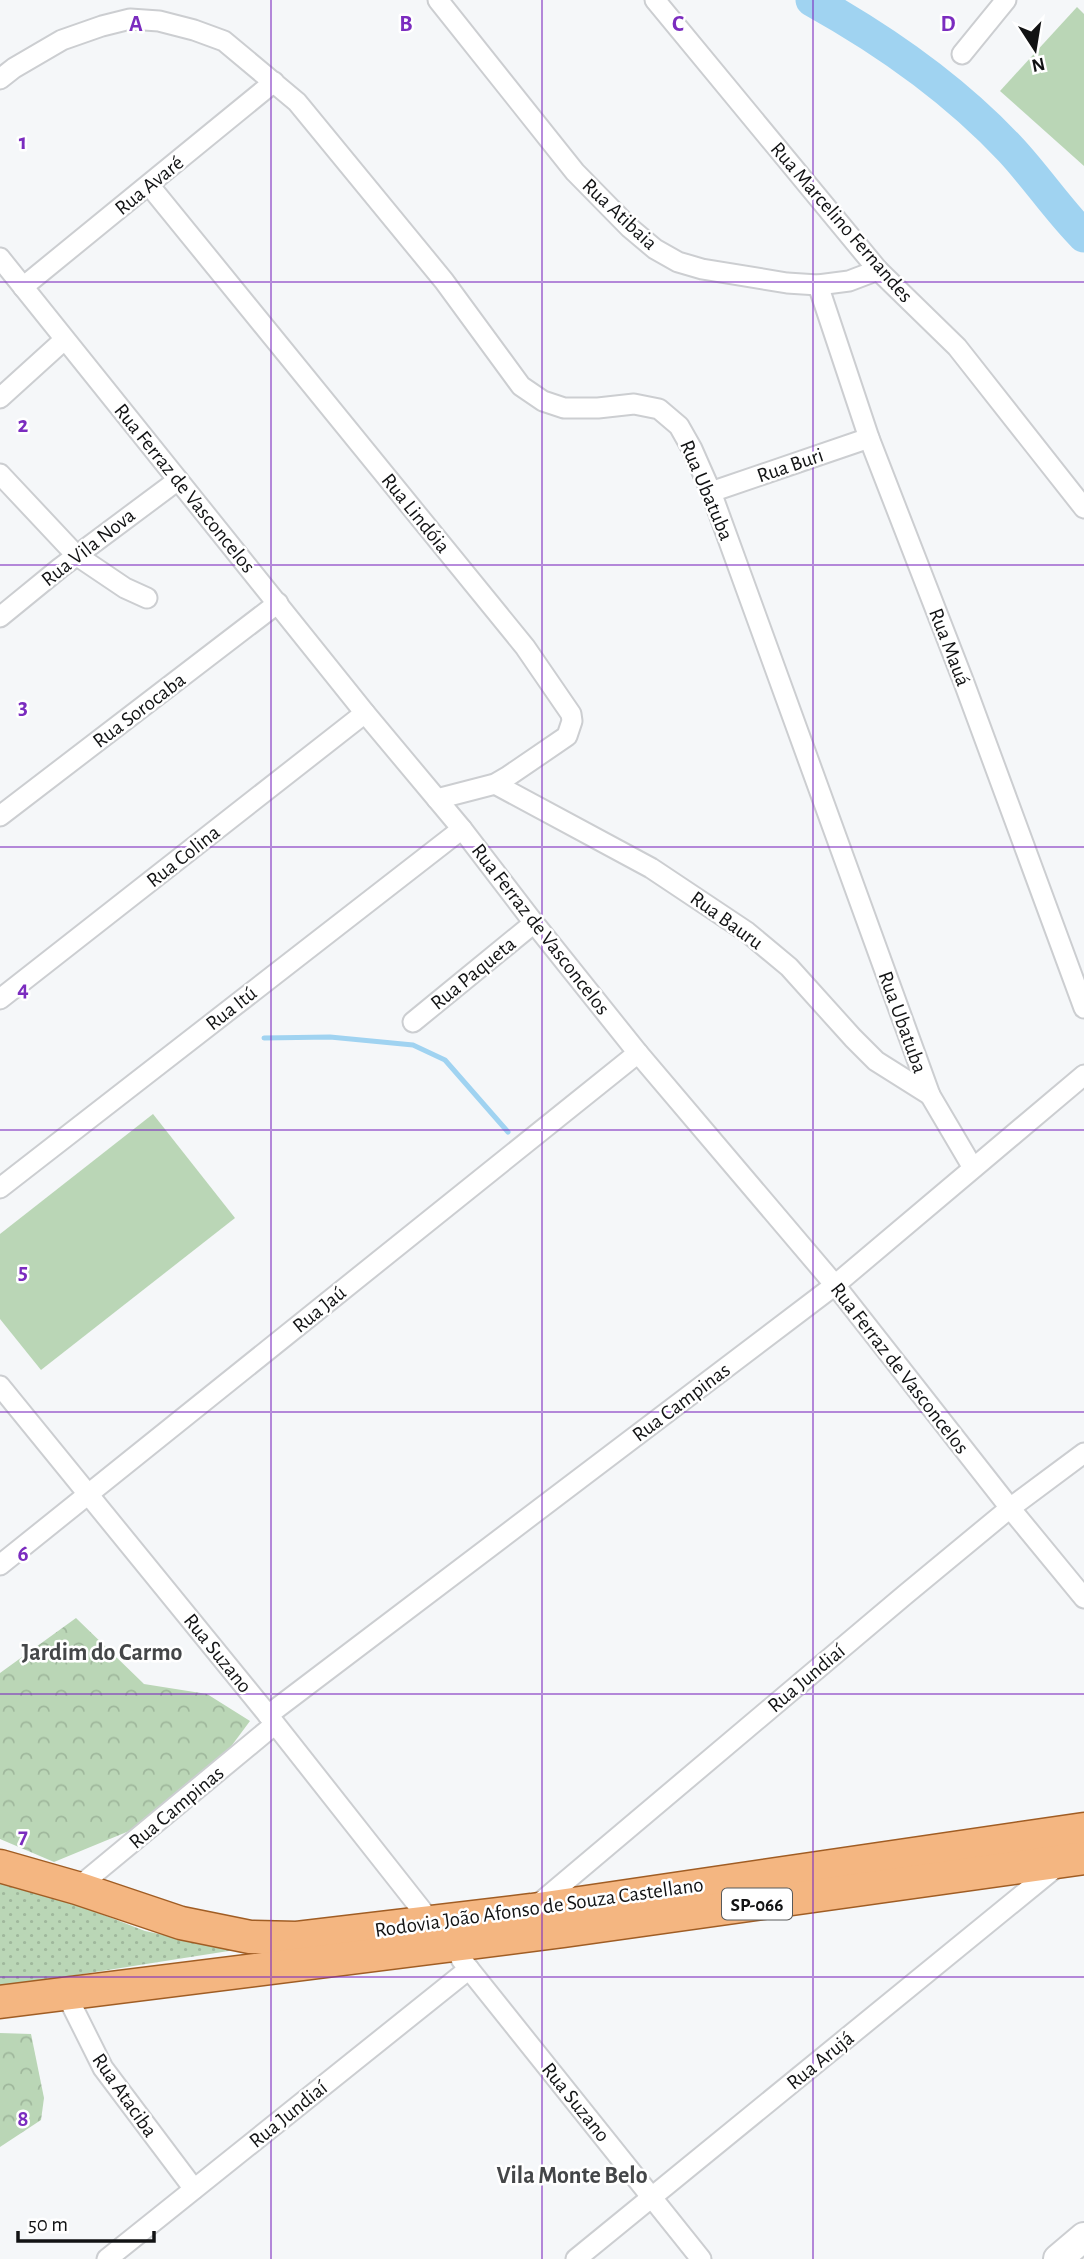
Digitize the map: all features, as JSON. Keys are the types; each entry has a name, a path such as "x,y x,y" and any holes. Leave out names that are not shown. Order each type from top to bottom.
{"main road":[{"name":"Rodovia João Afonso de Souza Castellano","path":"0,1866 77,1888 181,1923 250,1937 441,1934 532,1910 1084,1829"},
{"name":"Rodovia João Afonso de Souza Castellano","path":"0,2002 66,1994 441,1934 1074,1859"}],"street":[{"name":"Rua Atibaia","path":"438,0 575,172 630,228 655,249 678,262 702,269 787,283 818,285 849,281 878,270"},
{"name":"Rua Marcelino Fernandes","path":"655,0 878,270 957,347 1084,508"},
{"path":"962,54 1006,0"},
{"name":"Rua Ubatuba","path":"0,79 62,40 130,19 159,21 224,41 297,102 444,281 521,386 543,401 564,408 635,404 659,409 679,426 711,492 930,1095 973,1168"},
{"name":"Rua Avaré","path":"23,287 274,82"},
{"name":"Rua Lindóia","path":"149,185 525,647 571,714 572,721 567,736 495,784 437,799"},
{"name":"Rua Ferraz de Vasconcelos","path":"0,258 365,713 462,829 638,1053 835,1285 1084,1598"},
{"name":"Rua Mauá","path":"818,285 869,438 963,680 1084,1009"},
{"path":"0,398 64,340"},
{"name":"Rua Buri","path":"711,492 869,438"},
{"path":"0,474 76,555 125,588 147,598"},
{"name":"Rua Vila Nova","path":"0,617 76,555 178,480"},
{"name":"Rua Sorocaba","path":"0,816 278,603"},
{"name":"Rua Colina","path":"0,999 365,713"},
{"name":"Rua Bauru","path":"495,784 651,868 747,932 789,967 876,1061 930,1095"},
{"name":"Rua Itú","path":"0,1188 462,829"},
{"name":"Rua Paqueta","path":"413,1022 534,923"},
{"name":"Rua Jaú","path":"0,1565 638,1053"},
{"name":"Rua Campinas","path":"77,1888 271,1720 835,1285 1084,1075"},
{"name":"Rua Suzano","path":"0,1386 89,1493 701,2259"},
{"name":"Rua Jundiaí","path":"532,1910 1010,1508 1084,1453"},
{"name":"Rua Arujá","path":"576,2259 1074,1859"},
{"name":"Rua Jundiaí","path":"107,2259 469,1969"},
{"name":"Rua Ataciba","path":"66,1994 103,2068 194,2189"},
{"path":"1058,2259 1084,2237"}],"green space":[{"path":"1077,7 1084,14 1084,166 1000,91"},
{"path":"153,1114 235,1218 41,1370 0,1319 0,1234"},
{"path":"76,1618 144,1684 207,1694 250,1721 212,1772 151,1822 54,1862 0,1839 0,1673"},
{"path":"0,1878 145,1931 235,1950 0,1987"},
{"path":"0,2033 31,2034 44,2098 41,2120 0,2147"}],"waterway":[{"path":"812,0 892,49 966,107 1011,150 1084,236"},
{"path":"264,1038 330,1037 413,1045 445,1060 508,1132"}],"district":[{"name":"Jardim do Carmo","path":"102,1652"},
{"name":"Vila Monte Belo","path":"572,2175"}]}
